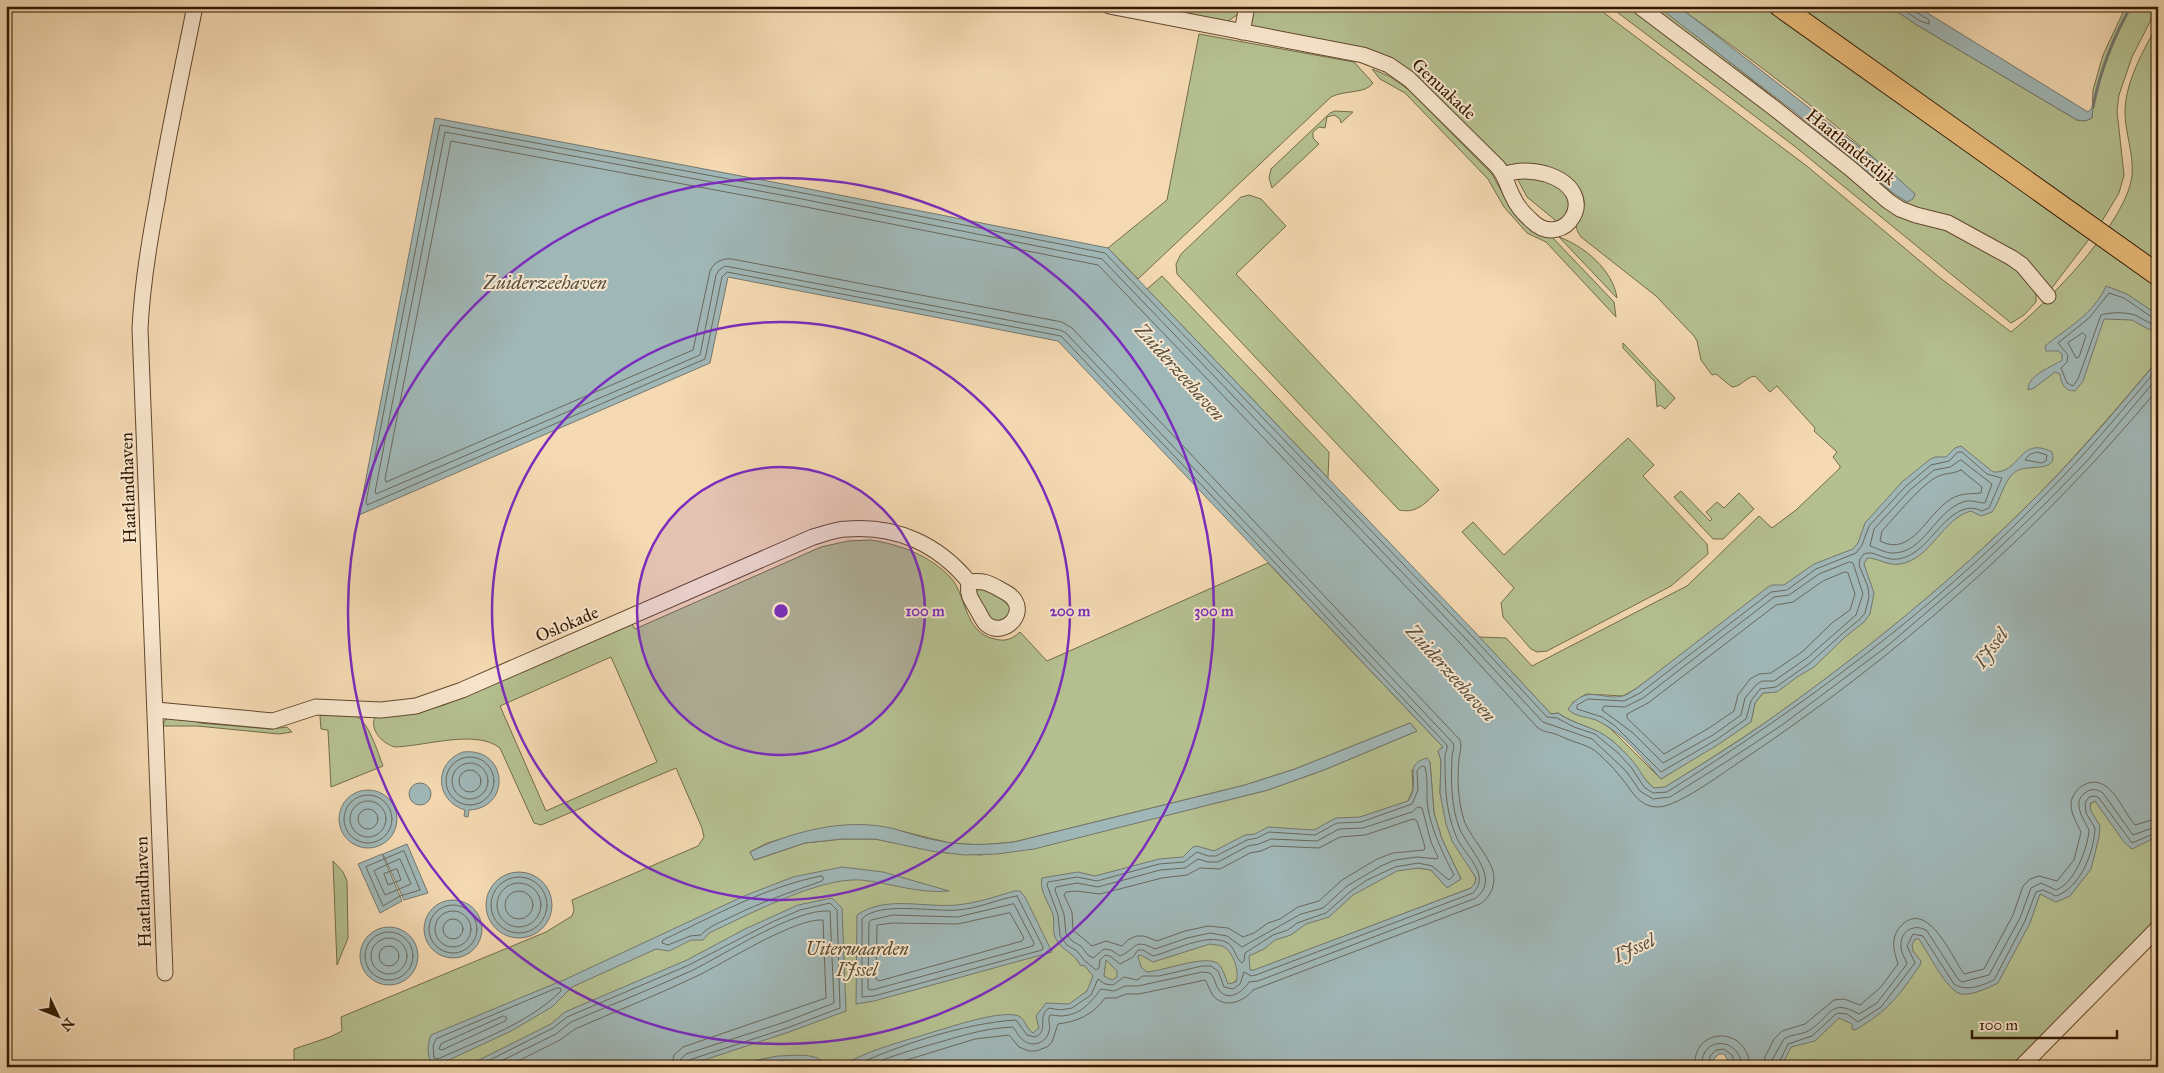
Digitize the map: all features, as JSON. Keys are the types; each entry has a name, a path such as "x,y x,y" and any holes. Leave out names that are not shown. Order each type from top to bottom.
{"highway":[{"path":"1780,6 2158,275"}],"street":[{"name":"Haatlandhaven","path":"164,973 156,710 140,329 142,289 167,144 195,6"},
{"name":"Genuakade","path":"1109,6 1362,55 1389,65 1409,79 1504,175 1515,201 1539,227 1554,230 1564,226 1575,212 1576,197 1567,183 1550,175 1532,171 1519,170 1504,175"},
{"path":"1242,32 1247,6"},
{"name":"Haatlanderdijk","path":"1639,6 1797,126 1888,201 1900,209 1916,215 1948,223 2012,258 2030,273 2048,296"},
{"name":"Oslokade","path":"156,710 273,721 316,708 381,710 416,706 462,690 813,537 846,528 879,530 908,536 935,551 956,567 969,582"},
{"path":"2021,1067 2158,928"}],"green space":[{"path":"1137,6 1240,6 1237,15 1228,21"},
{"path":"1255,6 1595,6 1808,167 1939,277 2011,332 2045,302 2083,260 2116,216 2127,195 2132,176 2131,152 2125,120 2128,89 2136,66 2158,24 2158,315 2124,293 2158,318 2158,360 2084,446 2038,495 1944,583 1844,665 1775,716 1664,788 1654,788 1623,751 1610,739 1558,713 1551,714 1479,637 1506,638 1532,666 1687,586 1759,516 1772,528 1796,510 1840,468 1833,457 1837,452 1814,431 1815,428 1777,386 1770,392 1755,376 1732,387 1716,374 1712,375 1701,360 1694,336 1656,296 1581,237 1576,227 1576,222 1581,197 1512,166 1503,164 1409,72 1328,44 1251,26","holes":["1677,658 1771,692 1763,693 1755,703 1751,722 1661,779 1611,729 1600,721 1588,717 1572,703 1586,694 1623,696 1637,688"]},
{"path":"1609,6 1633,6 1853,176 1936,223 2004,256 2036,291 2036,302 2024,315 2011,323 1793,145"},
{"path":"1646,6 1657,6 1691,31 1893,193 1914,194 1858,144 1799,96 1677,6 1768,6 2090,238 2051,289 2027,265 1906,207"},
{"path":"1794,6 1889,6 1917,25 2077,120 2085,121 2092,118 2093,90 2103,55 2126,6 2158,6 2132,57 2119,95 2117,111 2124,175 2119,193 2099,226"},
{"path":"1199,34 1354,62 1373,83 1365,89 1331,97 1138,279 1108,248 1167,200"},
{"path":"1372,69 1389,76 1409,90 1492,174 1511,209 1534,232 1552,237 1614,302 1616,317 1546,242 1527,233 1504,207 1488,179 1405,93 1380,79"},
{"path":"1335,111 1353,112 1341,123 1340,119 1334,115 1327,117 1325,128 1319,127 1313,132 1313,138 1319,144 1272,188 1269,178 1271,169 1330,113"},
{"path":"1523,176 1564,186 1572,209 1555,224 1555,220 1527,197 1518,180"},
{"path":"1249,195 1261,199 1286,226 1236,274 1439,490 1417,509 1399,510 1177,274 1176,264 1181,254 1241,197"},
{"path":"1559,237 1578,246 1596,260 1610,278 1617,298"},
{"path":"1162,276 1329,452 1328,478 1147,289"},
{"path":"1623,343 1675,398 1665,409 1660,405 1657,407 1655,382 1623,348"},
{"path":"1628,438 1654,465 1643,476 1707,544 1708,554 1671,586 1547,651 1537,652 1531,649 1503,617 1501,603 1514,588 1462,532 1473,522 1504,555"},
{"path":"1681,491 1710,521 1712,519 1706,512 1717,502 1724,508 1739,493 1754,509 1723,539 1713,539 1674,497"},
{"name":"Uiterwaarden IJssel","path":"871,540 882,542 904,548 924,557 942,569 956,584 971,621 977,629 985,635 1002,640 1011,638 1020,632 1047,661 1268,563 1443,747 1438,751 1441,760 1440,793 1476,878 1475,884 1471,888 1253,971 1231,984 913,1067 294,1067 294,1049 342,1031 341,1017 546,932 572,916 574,910 572,900 698,846 704,837 702,828 676,768 541,825 534,823 500,748 490,742 464,739 395,747 386,743 378,736 374,727 375,717 407,714 444,705 632,624 635,629 821,547 848,541","holes":["611,657 657,762 546,811 500,706","1410,723 1417,731 1324,770 1268,790 1074,838 981,855 947,853 875,839 842,839 805,843 755,860 750,852 767,843 803,833 897,830 950,843 981,845 1014,842 1245,785 1295,769","1430,762 1434,813 1442,839 1461,879 1447,887 1431,870 1418,868 1408,801 1413,789 1412,770"]},
{"path":"977,586 1009,599 1013,615 993,623 974,595"},
{"path":"322,712 347,713 359,718 372,737 383,766 331,787 328,730 321,729 320,717"},
{"path":"172,717 191,719 199,723 271,729 287,727 292,732 279,734 197,726 162,726 166,719"},
{"path":"2158,740 2158,923 2017,1067 1736,1067 2089,806"},
{"path":"333,861 343,872 347,881 348,938 337,965"}],"water":[{"path":"1657,6 1677,6 1699,22 1889,170 1915,194 1913,199 1907,202 1893,193 1792,110"},
{"path":"1889,6 1916,6 2088,112 2093,107 2092,118 2085,121 2077,120 1917,25"},
{"path":"435,118 1108,248 1551,714 1558,713 1610,739 1629,757 1654,788 1665,787 1762,725 1878,638 1944,583 2007,526 2069,463 2158,360 2158,836 2132,849 2124,842 2095,801 2090,804 2091,811 2100,826 2091,869 2070,896 2056,902 2040,894 2030,923 1998,983 1970,994 1961,994 1950,986 1919,939 1915,939 1912,945 1913,951 1921,961 1920,965 1906,986 1885,1009 1855,1030 1852,1029 1852,1024 1839,1018 1815,1041 1791,1047 1781,1067 1732,1067 1724,1054 1719,1054 1713,1060 1714,1067 840,1067 862,1055 886,1046 985,1017 1018,1016 1033,1033 1039,1028 1036,1016 1046,1003 1069,1004 1087,991 1093,976 1056,939 1053,915 1043,891 1042,878 1078,872 1095,876 1159,859 1183,857 1193,847 1197,846 1214,851 1245,835 1255,834 1268,827 1314,830 1336,818 1360,817 1408,801 1413,790 1414,766 1420,760 1427,758 1430,762 1434,813 1442,839 1461,879 1447,888 1431,870 1418,868 1397,871 1353,895 1329,917 1306,924 1291,935 1275,940 1264,949 1249,956 1250,970 1471,888 1476,878 1452,841 1446,824 1440,793 1441,760 1438,751 1443,747 1058,341 728,277 710,363 359,515","holes":["1210,944 1222,946 1229,952 1235,962 1236,982 1228,984 1221,967 1211,961 1193,962 1147,972 1141,967 1138,956 1141,955 1153,962","1106,960 1117,971 1117,977 1112,980 1104,976"]},
{"path":"2106,286 2127,294 2158,315 2158,330 2148,329 2132,320 2104,319 2083,381 2075,391 2066,388 2061,381 2060,374 2055,372 2034,388 2028,390 2031,380 2062,360 2062,354 2058,351 2046,351 2045,346 2087,313 2101,296"},
{"path":"1961,446 1993,472 2002,471 2009,467 2026,451 2033,448 2041,448 2052,452 2053,459 2047,466 2020,469 2015,472 2005,485 1992,512 1981,516 1971,511 1961,515 1929,547 1911,561 1895,564 1867,558 1864,564 1874,593 1870,614 1864,622 1845,637 1814,667 1777,692 1763,693 1755,703 1751,722 1719,744 1661,779 1617,733 1600,722 1575,714 1568,709 1575,701 1588,695 1615,697 1627,695 1768,587 1784,585 1814,564 1853,549 1858,543 1865,523 1902,482 1929,460 1935,457 1946,457 1955,448"},
{"path":"1410,723 1417,731 1324,770 1268,790 1034,849 997,854 964,855 931,851 875,839 842,839 805,843 754,860 750,852 796,834 846,825 886,827 928,839 955,843 1014,842 1245,785 1295,769"},
{"path":"463,752 478,753 489,759 496,768 499,778 498,789 493,799 483,807 469,810 468,817 464,816 465,810 448,799 443,791 442,782 446,764 453,757"},
{"path":"420,783 428,786 431,794 428,802 420,805 412,802 409,794 412,786"},
{"path":"368,790 379,792 392,803 397,819 395,830 384,843 368,848 357,846 344,835 339,819 341,808 352,795"},
{"path":"407,844 428,893 404,900 383,854"},
{"path":"382,854 402,901 380,913 358,864"},
{"path":"842,867 883,872 949,891 915,890 861,880 825,884 763,908 709,933 703,940 691,940 669,951 656,949 572,987 552,1007 511,1031 438,1065 431,1063 428,1049 431,1035 566,979 744,896 793,877"},
{"path":"519,872 532,874 547,887 550,892 552,905 550,918 537,933 532,936 519,938 506,936 491,923 488,918 486,905 488,892 501,877 506,874"},
{"path":"1020,891 1025,897 1052,952 874,1001 856,1004 857,915 880,905 957,905"},
{"path":"832,898 842,908 846,1011 683,1067 465,1067 551,1024 565,1012 687,960 745,929 798,905"},
{"path":"453,900 464,902 477,913 482,929 480,940 469,953 453,958 442,956 429,945 424,929 426,918 437,905"},
{"path":"383,927 395,927 410,935 418,950 418,962 410,977 395,985 383,985 368,977 360,962 360,950 368,935"},
{"path":"778,1056 812,1056 823,1062 825,1067 748,1067 757,1060"}],"waterway":[{"path":"2093,107 2108,55 2118,30 2131,6"}],"water label":[{"name":"Zuiderzeehaven","path":"545,282"},
{"name":"Zuiderzeehaven","path":"1180,372"},
{"name":"IJssel","path":"1991,648"},
{"name":"Zuiderzeehaven","path":"1451,673"},
{"name":"IJssel","path":"1634,948"}]}
